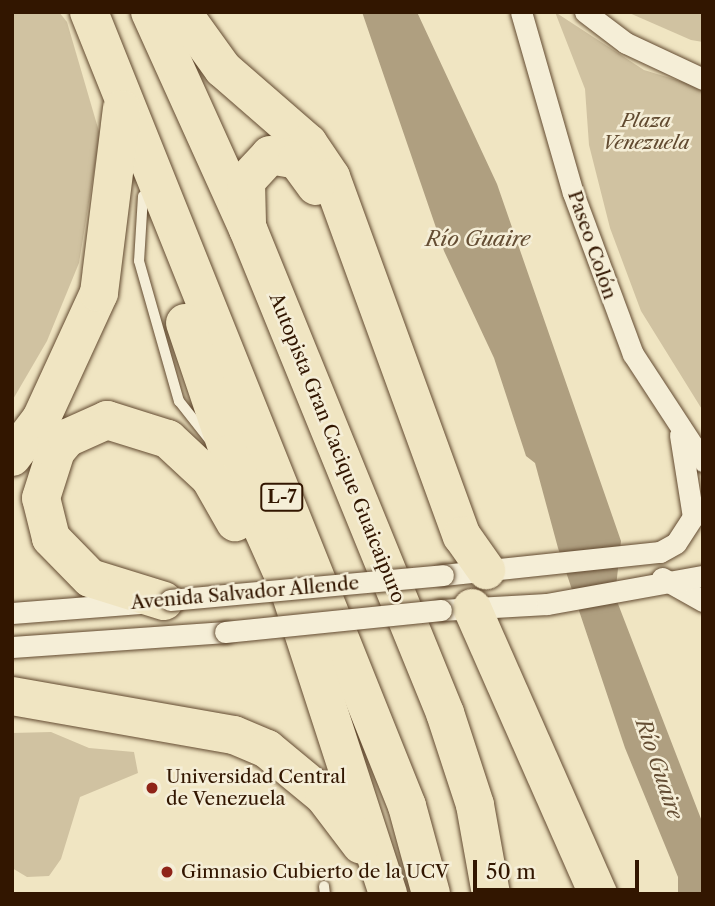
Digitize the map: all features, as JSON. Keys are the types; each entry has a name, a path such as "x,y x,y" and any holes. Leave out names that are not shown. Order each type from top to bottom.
{"highway":[{"name":"L-7","path":"89,12 122,103 407,806 431,894"},
{"name":"Autopista Gran Cacique Guaicaipuro","path":"150,12 248,229 445,713 475,805 491,894"},
{"path":"182,12 223,69 308,143 331,177 462,536 486,570"},
{"path":"122,103 143,195 229,454 288,586 386,890"},
{"path":"12,457 41,419 76,349 99,293 122,103"},
{"path":"248,229 250,171 270,155 297,160 318,192 450,592 598,894"},
{"path":"12,435 61,352 108,224"},
{"path":"167,600 90,578 42,519 41,498 56,451 90,423 146,428 191,454 256,554 288,586"},
{"path":"12,696 234,735 267,749 324,796 386,890"},
{"path":"475,805 510,894"}],"street":[{"name":"Paseo Colón","path":"521,12 603,281 633,354 703,461"},
{"path":"585,12 626,43 703,79"},
{"name":"Avenida Salvador Allende","path":"12,647 225,632 450,592 486,570 547,568 648,558 676,543 693,517 675,416"},
{"name":"Avenida Salvador Allende","path":"12,613 167,600 450,592 547,604 662,578 703,576"},
{"path":"662,578 703,601"}],"green space":[{"path":"12,12 59,12 67,22 100,135 79,263 47,341 12,401"},
{"name":"Plaza Venezuela","path":"555,12 644,70 703,88 703,411 641,311 610,228 589,145 585,89"},
{"path":"627,12 703,12 703,42 691,40"},
{"path":"51,732 89,748 134,752 138,773 80,797 61,859 49,876 27,877 12,868 12,733"}],"water":[{"name":"Río Guaire","path":"362,12 417,12 497,184 621,541 615,596 703,824 703,894 678,894 678,877 625,748 558,548 535,463 526,456 494,358 444,251"}],"place":[{"name":"Universidad Central de Venezuela","path":"152,788"},
{"name":"Gimnasio Cubierto de la UCV","path":"167,872"}]}
